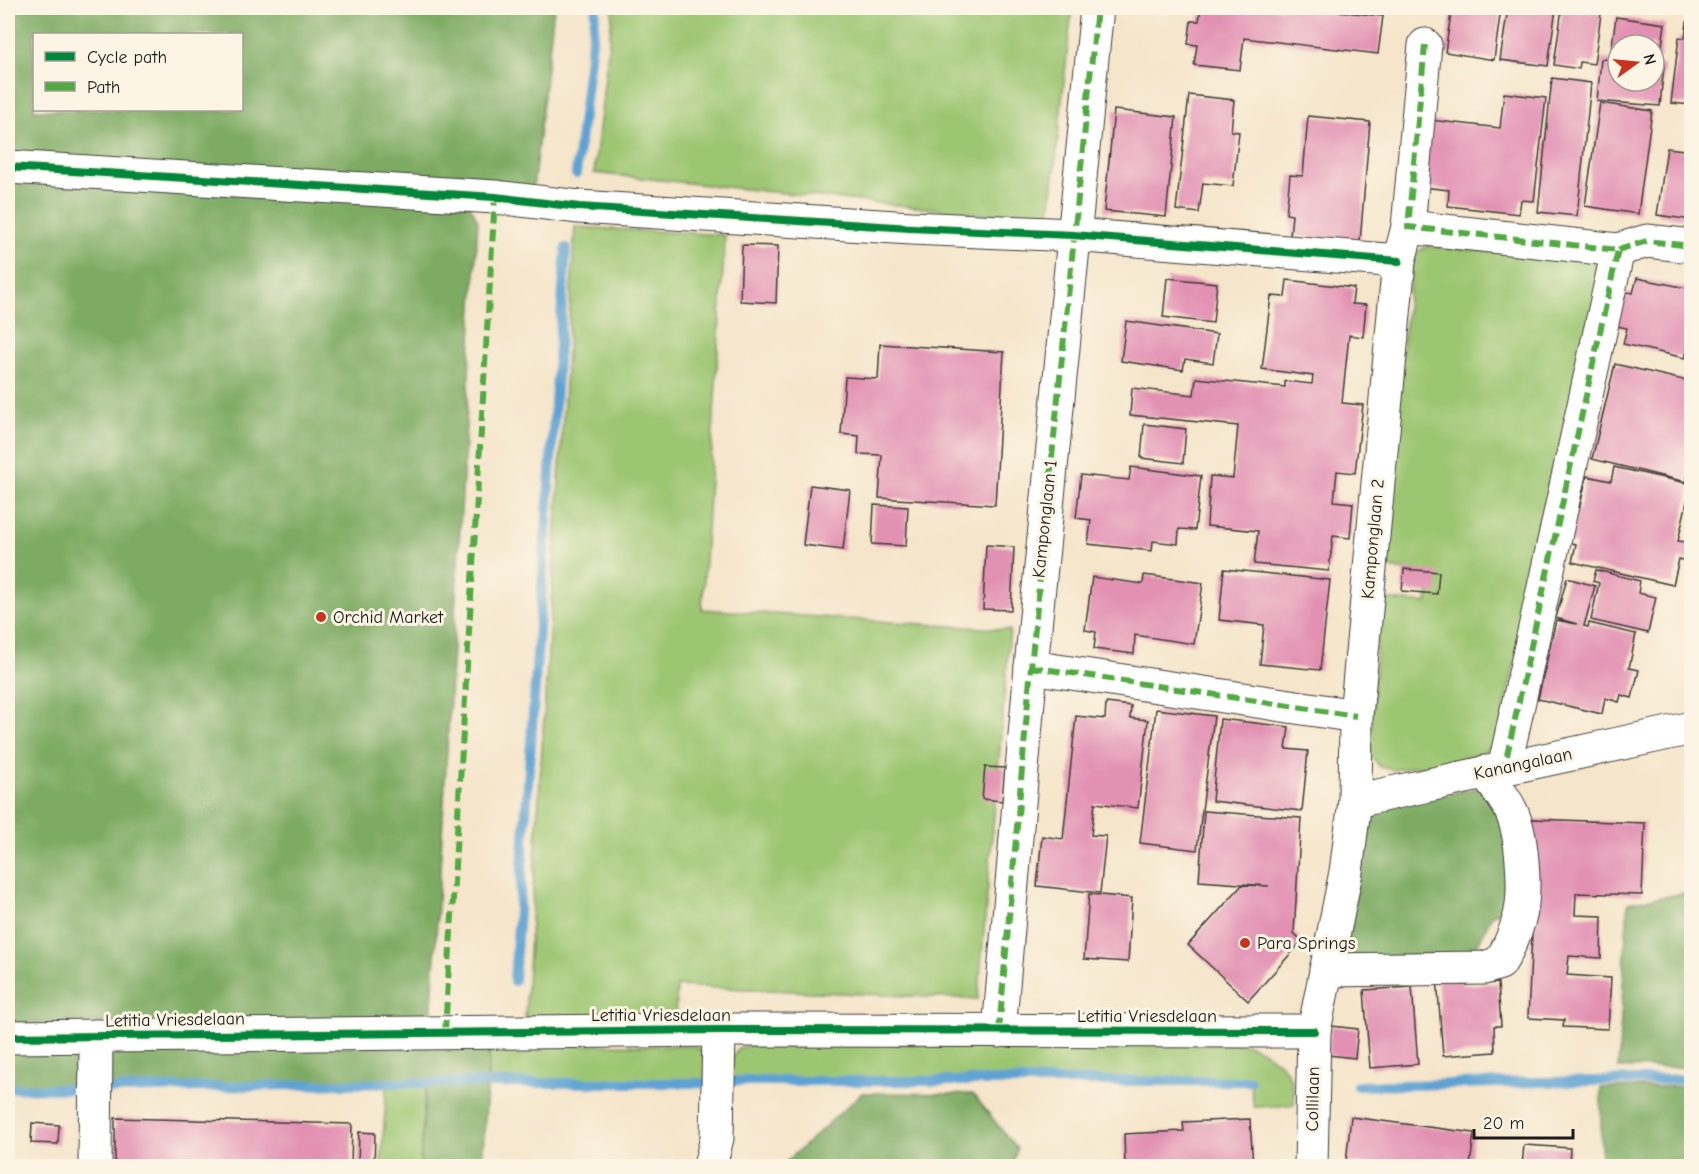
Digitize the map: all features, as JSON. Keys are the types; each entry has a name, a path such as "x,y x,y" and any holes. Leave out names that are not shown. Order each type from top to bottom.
{"street":[{"name":"Kamponglaan 1","path":"999,1031 1031,667 1096,8"},
{"name":"Kamponglaan 2","path":"1314,1031 1346,872 1355,801 1356,716 1399,261 1408,226 1425,45"},
{"path":"8,167 495,197 579,207 911,228 1073,235 1399,261"},
{"path":"1408,226 1618,250 1647,242 1692,246"},
{"path":"1326,970 1484,968 1500,963 1512,942 1520,913 1522,869 1519,834 1495,771 1618,250"},
{"path":"1031,667 1356,716"},
{"name":"Kanangalaan","path":"1355,801 1692,728"},
{"path":"710,1167 717,1138 719,1030"},
{"name":"Letitia Vriesdelaan","path":"8,1037 719,1030 1314,1031"},
{"name":"Collilaan","path":"1311,1167 1314,1031"},
{"path":"95,1167 96,1036"}],"green space":[{"path":"8,8 554,8 533,189 8,158"},
{"path":"613,8 1072,8 1049,221 594,173"},
{"path":"8,178 470,205 478,221 431,1022 8,1023"},
{"path":"575,227 725,235 702,609 1010,630 978,999 677,986 675,1017 525,1017"},
{"path":"1427,246 1593,261 1602,273 1497,743 1487,750 1462,759 1393,770 1380,767 1370,755 1379,599 1427,603 1431,573 1378,567 1413,255"},
{"path":"1481,787 1504,808 1515,906 1492,915 1471,959 1350,956 1347,938 1369,822 1386,806"},
{"path":"1691,892 1691,1067 1618,1068 1628,903"},
{"path":"490,1044 694,1046 707,1054 707,1083 488,1083"},
{"path":"490,1044 482,1166 420,1166 426,1082 8,1087 8,1051"},
{"path":"756,1044 1247,1044 1276,1059 1283,1066 1292,1082 1294,1105 1254,1107 1250,1081 726,1081 730,1063 738,1048"},
{"path":"426,1082 420,1166 381,1166 387,1083"},
{"path":"1691,1086 1691,1166 1601,1166 1601,1088"},
{"path":"862,1093 973,1094 1017,1149 1012,1166 786,1166 786,1162"}],"building":[{"path":"1201,8 1307,8 1383,16 1378,54 1244,38 1240,70 1194,65 1197,45 1188,44 1191,21 1199,21"},
{"path":"1452,8 1501,8 1494,60 1445,52"},
{"path":"1508,8 1556,8 1548,66 1500,60"},
{"path":"1562,8 1601,14 1594,64 1580,62 1579,69 1554,65"},
{"path":"1616,17 1665,24 1664,33 1614,33"},
{"path":"1687,22 1692,23 1692,105 1671,103 1679,37 1685,38"},
{"path":"1601,59 1606,59 1606,93 1661,93 1660,106 1597,101"},
{"path":"1552,78 1591,83 1577,216 1538,212"},
{"path":"1504,93 1546,98 1534,201 1521,200 1519,214 1448,206 1449,190 1422,187 1430,120 1500,128"},
{"path":"1189,95 1234,100 1231,131 1239,132 1233,186 1203,183 1199,213 1176,210"},
{"path":"1600,103 1652,111 1638,214 1585,206"},
{"path":"1114,110 1176,117 1166,217 1104,211"},
{"path":"1308,116 1370,122 1360,242 1290,236 1292,215 1286,214 1290,175 1303,176"},
{"path":"1667,148 1692,151 1692,220 1657,215"},
{"path":"742,245 778,246 776,303 740,301"},
{"path":"1167,278 1217,283 1213,323 1163,317"},
{"path":"1637,278 1692,289 1692,349 1688,348 1685,358 1623,344 1627,328 1612,325 1620,291 1633,293"},
{"path":"1287,280 1354,288 1352,304 1366,305 1363,337 1349,335 1342,403 1363,405 1355,473 1337,471 1334,501 1353,503 1350,538 1333,536 1329,571 1254,564 1258,531 1207,526 1210,476 1233,478 1238,426 1130,415 1132,388 1194,395 1196,378 1285,387 1285,381 1312,384 1313,376 1262,369 1271,296 1285,297"},
{"path":"1126,321 1217,334 1213,363 1185,359 1183,370 1121,361"},
{"path":"880,344 1004,352 995,505 879,498 882,455 858,454 859,436 841,434 845,377 878,379"},
{"path":"1615,364 1692,382 1692,457 1686,482 1592,459"},
{"path":"1144,424 1186,429 1183,463 1141,458"},
{"path":"1131,467 1201,476 1195,530 1179,529 1178,544 1153,541 1152,551 1088,544 1091,520 1076,518 1081,475 1129,480"},
{"path":"1614,467 1691,484 1678,541 1692,543 1692,553 1690,562 1679,559 1673,585 1572,562 1576,544 1562,541 1569,508 1579,510 1587,476 1611,481"},
{"path":"810,485 850,490 843,550 803,545"},
{"path":"874,505 908,507 906,546 872,544"},
{"path":"986,545 1014,547 1011,610 983,609"},
{"path":"1224,569 1330,580 1320,670 1260,664 1264,625 1219,620"},
{"path":"1404,569 1439,572 1437,594 1402,591"},
{"path":"1596,570 1640,581 1638,593 1656,597 1648,633 1591,620 1599,583 1593,581"},
{"path":"1144,575 1203,583 1194,644 1135,635 1134,654 1094,649 1096,632 1085,630 1092,577 1143,584"},
{"path":"1567,578 1595,586 1584,626 1588,627 1589,623 1636,634 1629,668 1639,670 1632,698 1621,695 1619,702 1605,698 1602,714 1538,699 1556,620 1577,624 1556,618"},
{"path":"1106,703 1131,706 1130,718 1148,720 1138,808 1095,803 1091,835 1106,836 1100,893 1037,886 1042,836 1063,839 1076,716 1105,719"},
{"path":"1156,709 1214,716 1197,850 1140,843"},
{"path":"1220,719 1289,727 1286,749 1308,751 1302,811 1212,801"},
{"path":"985,767 1005,768 1002,801 982,799"},
{"path":"1204,811 1301,818 1294,933 1302,941 1248,1001 1188,945 1242,885 1269,886 1199,881"},
{"path":"1532,819 1645,823 1642,895 1576,893 1575,915 1602,916 1601,958 1569,956 1567,975 1611,978 1608,1029 1563,1027 1564,1020 1528,1018 1534,891 1529,891"},
{"path":"1089,894 1132,898 1128,962 1084,959"},
{"path":"1462,977 1462,985 1498,983 1501,1026 1494,1026 1495,1052 1443,1056 1437,978"},
{"path":"1412,987 1418,1064 1370,1068 1364,990"},
{"path":"1331,1026 1358,1029 1355,1058 1328,1055"},
{"path":"1351,1117 1474,1133 1470,1166 1371,1166 1346,1162"},
{"path":"115,1118 352,1124 351,1166 115,1166"},
{"path":"1250,1119 1253,1166 1125,1166 1124,1134 1184,1131 1183,1122"},
{"path":"32,1123 59,1125 58,1144 31,1143"},
{"path":"359,1132 375,1133 374,1166 358,1166"},
{"path":"1524,1145 1570,1148 1569,1166 1522,1166"}],"waterway":[{"path":"576,174 596,8"},
{"path":"514,981 566,248"},
{"path":"1357,1086 1692,1079"},
{"path":"726,1081 1250,1081"},
{"path":"111,1089 387,1083 707,1083"},
{"path":"8,1088 78,1089"}],"marked path":[{"path":"999,1031 1031,667 1097,8"},
{"path":"1425,45 1408,227 1618,250 1504,769"},
{"path":"445,1032 495,197"},
{"path":"1618,250 1647,241 1692,246"},
{"path":"1031,667 1356,716"}],"cycle path":[{"path":"8,167 495,197 579,207 911,228 1073,235 1399,261"},
{"path":"8,1037 719,1030 1314,1031"}],"place":[{"name":"Orchid Market","path":"321,617"},
{"name":"Para Springs","path":"1245,943"}]}
